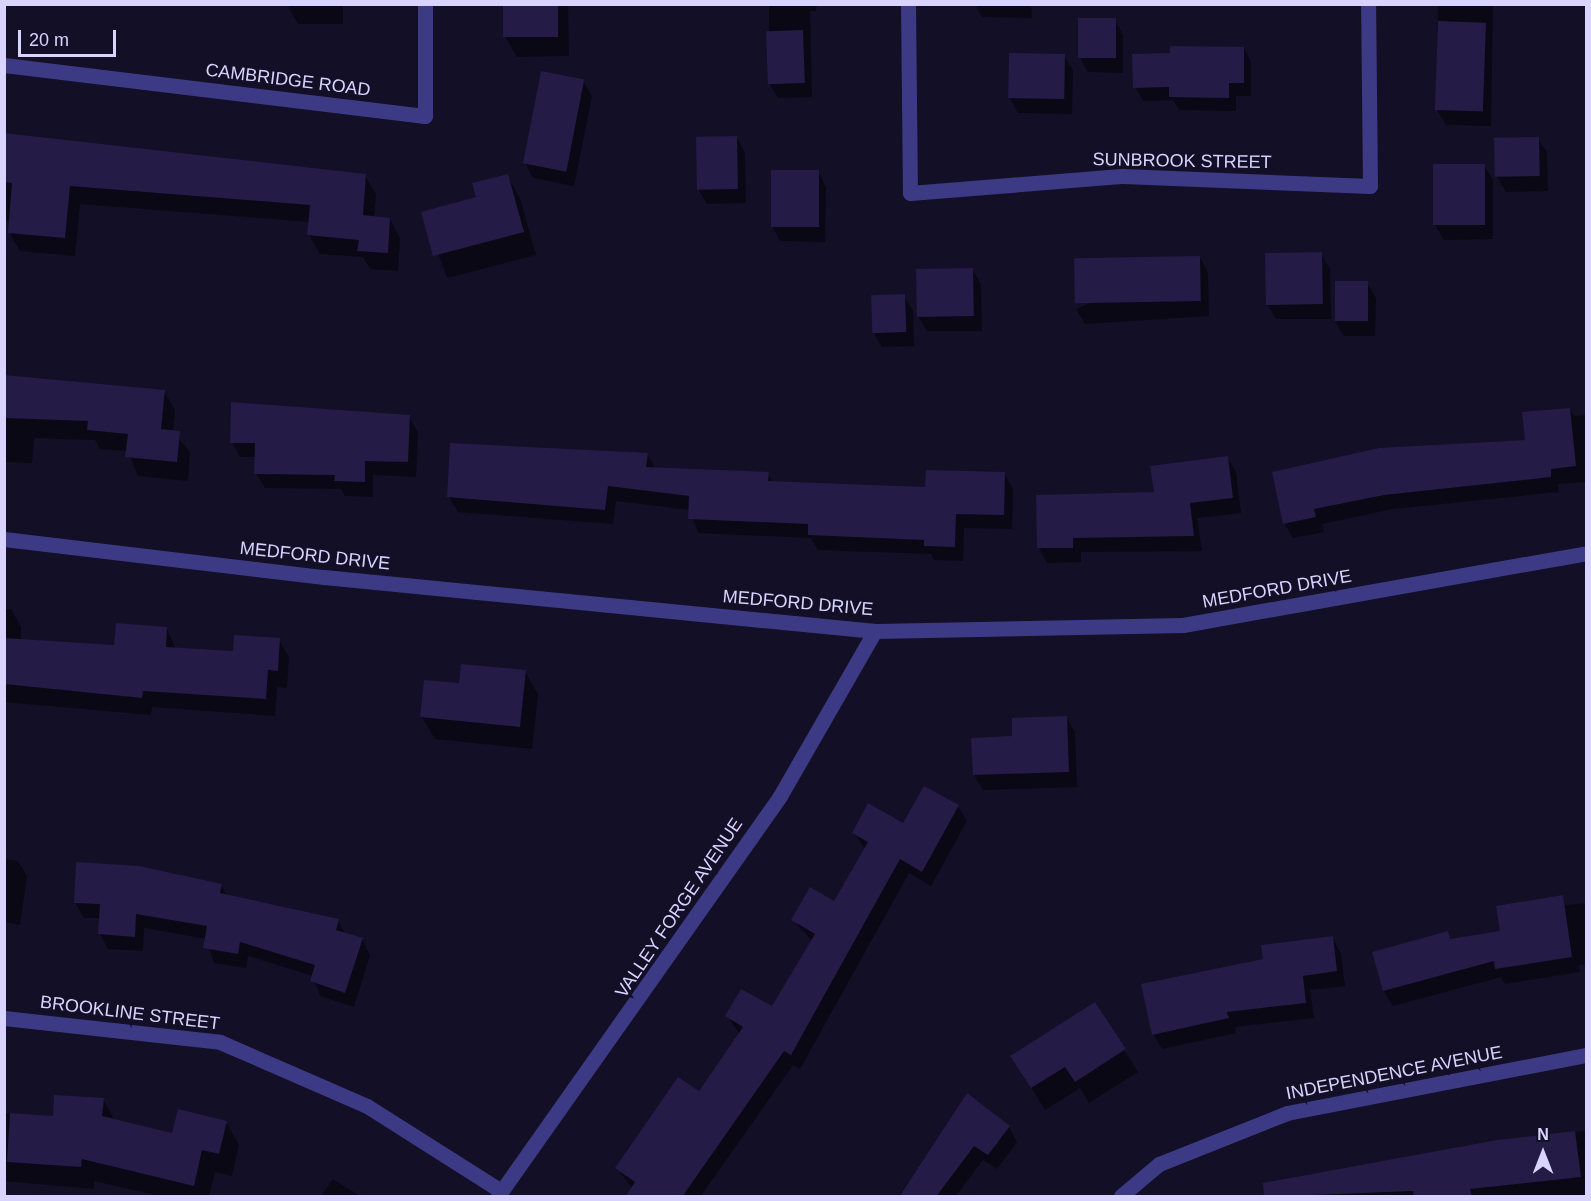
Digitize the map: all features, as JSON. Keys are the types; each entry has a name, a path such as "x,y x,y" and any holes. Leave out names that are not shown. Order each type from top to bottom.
{"street":[{"name":"CAMBRIDGE ROAD","path":"4,65 425,116 425,4"},
{"name":"SUNBROOK STREET","path":"908,4 910,193 1123,176 1370,186 1368,4"},
{"name":"MEDFORD DRIVE","path":"4,539 324,577 875,631 1183,625 1587,553"},
{"name":"VALLEY FORGE AVENUE","path":"499,1194 780,796 875,631"},
{"name":"BROOKLINE STREET","path":"4,1018 220,1042 367,1106 499,1194"},
{"name":"INDEPENDENCE AVENUE","path":"1121,1197 1159,1164 1287,1113 1587,1055"}],"building":[{"path":"503,4 558,4 558,37 503,37"},
{"path":"1078,18 1116,18 1116,58 1078,58"},
{"path":"1438,21 1486,23 1483,112 1435,110"},
{"path":"803,30 805,83 768,84 766,31"},
{"path":"1170,46 1244,47 1244,83 1229,83 1229,98 1169,97 1169,87 1133,88 1132,54 1170,53"},
{"path":"1009,53 1065,54 1064,99 1008,98"},
{"path":"541,71 584,79 566,172 523,163"},
{"path":"4,133 366,174 363,215 390,218 388,253 357,251 359,240 307,235 310,205 70,186 65,238 8,233 12,183 4,182"},
{"path":"737,136 738,189 697,190 696,137"},
{"path":"1539,137 1540,176 1495,177 1494,138"},
{"path":"1433,164 1485,164 1485,225 1433,225"},
{"path":"771,170 819,170 819,227 771,227"},
{"path":"508,174 524,232 433,256 421,212 476,197 472,183"},
{"path":"1322,252 1323,304 1266,305 1265,253"},
{"path":"1200,256 1201,301 1075,303 1074,258"},
{"path":"973,268 974,316 917,317 916,269"},
{"path":"1335,281 1368,281 1368,321 1335,321"},
{"path":"905,294 906,332 872,333 871,295"},
{"path":"4,375 165,390 161,429 180,431 177,462 125,457 128,434 87,430 88,421 4,418"},
{"path":"231,402 410,415 408,462 365,461 365,482 334,481 335,475 254,474 255,443 230,443"},
{"path":"1570,408 1576,466 1551,469 1551,477 1384,495 1314,509 1316,517 1283,524 1272,472 1379,448 1525,440 1522,412"},
{"path":"450,443 648,453 646,467 769,472 768,481 925,487 926,470 1005,472 1004,515 956,514 955,547 924,546 924,540 808,535 808,524 688,519 689,496 608,486 605,510 447,497"},
{"path":"1228,456 1233,498 1190,503 1194,536 1073,538 1073,548 1037,548 1036,495 1154,492 1150,466"},
{"path":"116,623 167,627 166,647 233,651 234,635 280,638 278,671 268,670 266,699 143,691 142,698 4,684 4,638 114,645"},
{"path":"461,664 526,670 520,727 420,717 424,680 459,683"},
{"path":"1067,716 1069,772 973,775 971,738 1012,736 1012,718"},
{"path":"924,786 959,805 922,872 900,859 791,1055 784,1051 682,1197 625,1197 635,1182 615,1168 678,1077 699,1091 743,1027 725,1016 741,989 772,1006 815,934 791,920 810,887 834,901 868,842 852,833 868,803 903,823"},
{"path":"76,862 139,866 222,884 220,893 339,919 336,930 363,938 345,993 310,981 315,965 240,942 238,954 203,948 207,926 136,914 135,937 98,934 100,904 74,903"},
{"path":"1563,895 1572,957 1495,969 1494,961 1383,991 1372,952 1448,931 1450,939 1500,931 1496,906"},
{"path":"1333,936 1337,971 1303,976 1306,1003 1227,1012 1229,1018 1152,1035 1141,984 1263,959 1261,945"},
{"path":"1095,1002 1126,1049 1075,1082 1065,1067 1031,1088 1010,1056"},
{"path":"967,1093 1010,1126 988,1155 974,1146 936,1197 899,1197"},
{"path":"54,1095 104,1098 102,1116 172,1133 178,1109 227,1121 219,1154 202,1150 194,1186 82,1159 81,1167 7,1162 10,1113 53,1116"},
{"path":"1575,1131 1581,1177 1470,1189 1472,1197 1414,1197 1413,1191 1264,1197 1263,1183 1497,1140"}]}
